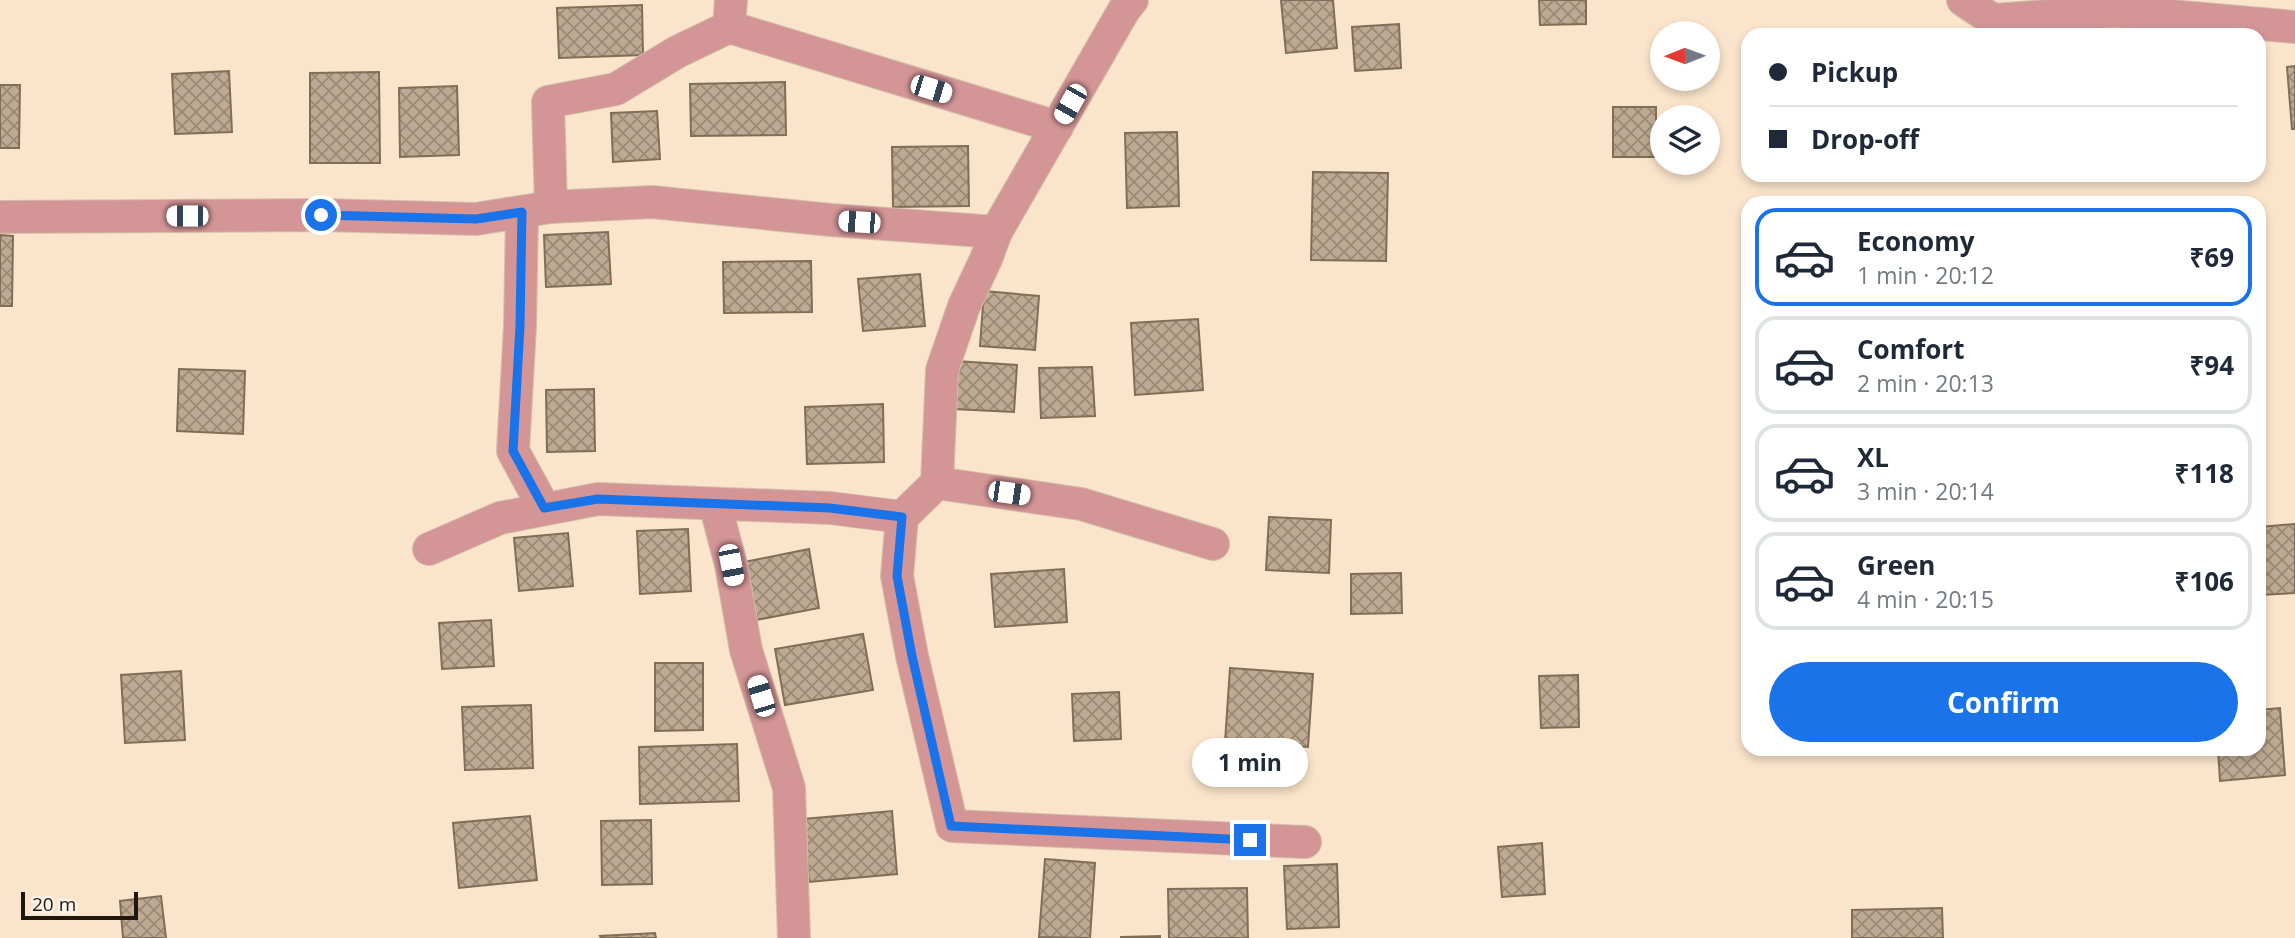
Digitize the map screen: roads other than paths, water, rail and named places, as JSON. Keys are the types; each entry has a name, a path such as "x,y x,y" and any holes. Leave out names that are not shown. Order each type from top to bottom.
{"street":[{"path":"1132,0 996,232 964,306 942,370 937,483 902,517 897,576 912,656 951,826 1305,842"},
{"path":"1964,0 1993,20 2115,11 2295,27"},
{"path":"544,508 513,451 520,326 537,210 548,102 616,89 677,52 730,14 1056,127"},
{"path":"0,217 321,215 476,219 537,210 652,202 831,220 996,232"},
{"path":"937,483 1081,503 1213,544"},
{"path":"429,549 500,517 598,499 830,508 902,517"},
{"path":"715,503 731,565 746,650 789,788 794,938"}]}
